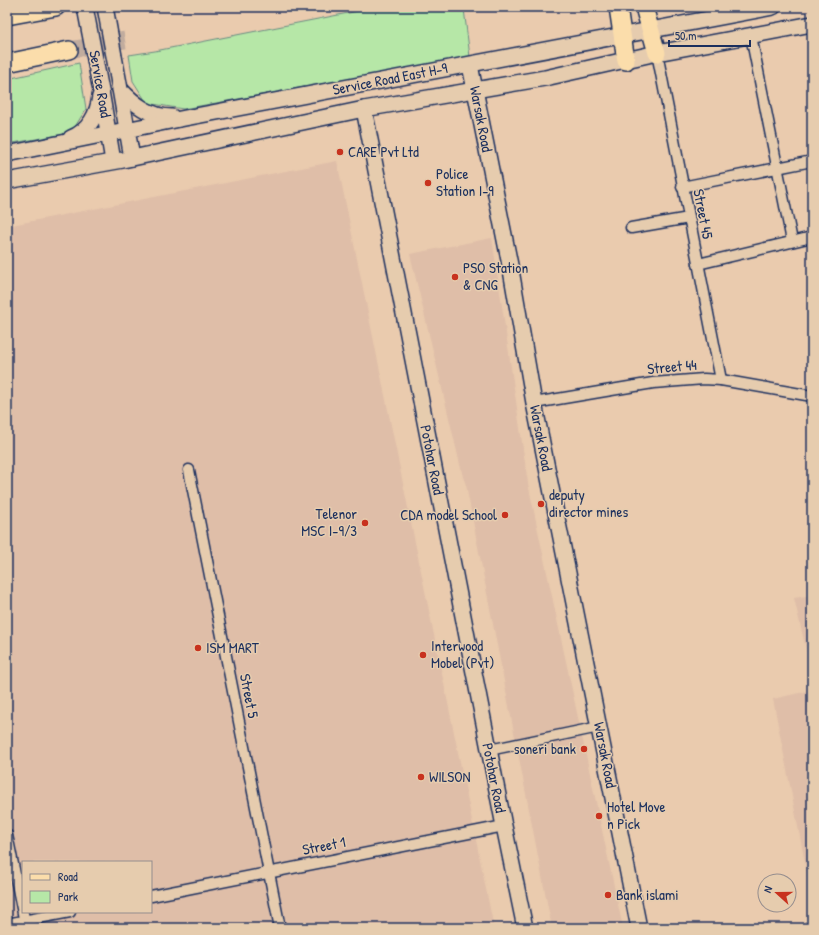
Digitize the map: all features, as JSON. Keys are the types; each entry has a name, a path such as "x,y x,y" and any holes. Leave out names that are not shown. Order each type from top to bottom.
{"main road":[{"path":"7,16 56,7"},
{"path":"618,7 621,36 626,61"},
{"path":"644,7 657,53"},
{"path":"7,63 69,50"}],"street":[{"name":"Service Road","path":"85,7 109,133 122,159"},
{"name":"Service Road","path":"104,7 127,129 122,159"},
{"name":"Service Road East H-9","path":"7,154 127,129 773,7"},
{"name":"Service Road East H-9","path":"7,181 364,109 545,78 657,53 812,24"},
{"path":"751,36 792,241"},
{"name":"Street 45","path":"657,53 682,187 722,380"},
{"name":"Warsak Road","path":"470,64 511,270 534,403 640,928"},
{"path":"120,89 133,102 148,112 166,117 185,118"},
{"path":"62,143 77,136 90,124 98,108 101,91"},
{"name":"Potohar Road","path":"364,109 525,928"},
{"path":"682,187 812,161"},
{"path":"631,228 689,218"},
{"path":"698,264 812,237"},
{"name":"Street 44","path":"534,403 653,383 704,379 722,380 812,396"},
{"name":"Street 5","path":"189,470 280,928"},
{"path":"489,750 599,727"},
{"name":"Street 1","path":"152,896 504,826"},
{"path":"7,835 22,909"},
{"path":"23,913 25,924"},
{"path":"7,924 25,924 66,913"},
{"path":"808,928 812,927"}],"shaded area":[{"path":"337,161 494,928 7,928 7,226"},
{"path":"492,238 528,483 623,928 552,928 466,485 410,254"},
{"path":"812,595 812,675 794,598"},
{"path":"812,690 812,898 773,699"}],"green space":[{"path":"379,7 453,7 464,9 470,57 183,109 147,103 133,81 129,55"},
{"path":"79,63 86,109 71,133 7,144 7,79"}],"tunnel":[{"path":"69,50 125,40"}],"place":[{"name":"CARE Pvt Ltd","path":"340,152"},
{"name":"Police Station I-9","path":"428,183"},
{"name":"PSO Station & CNG","path":"455,277"},
{"name":"deputy director mines","path":"541,504"},
{"name":"CDA model School","path":"505,515"},
{"name":"Telenor MSC I-9/3","path":"365,523"},
{"name":"ISM MART","path":"198,648"},
{"name":"Interwood Mobel (Pvt)","path":"423,655"},
{"name":"soneri bank","path":"584,749"},
{"name":"WILSON","path":"421,777"},
{"name":"Hotel Move n Pick","path":"599,816"},
{"name":"Bank islami","path":"608,895"}]}
